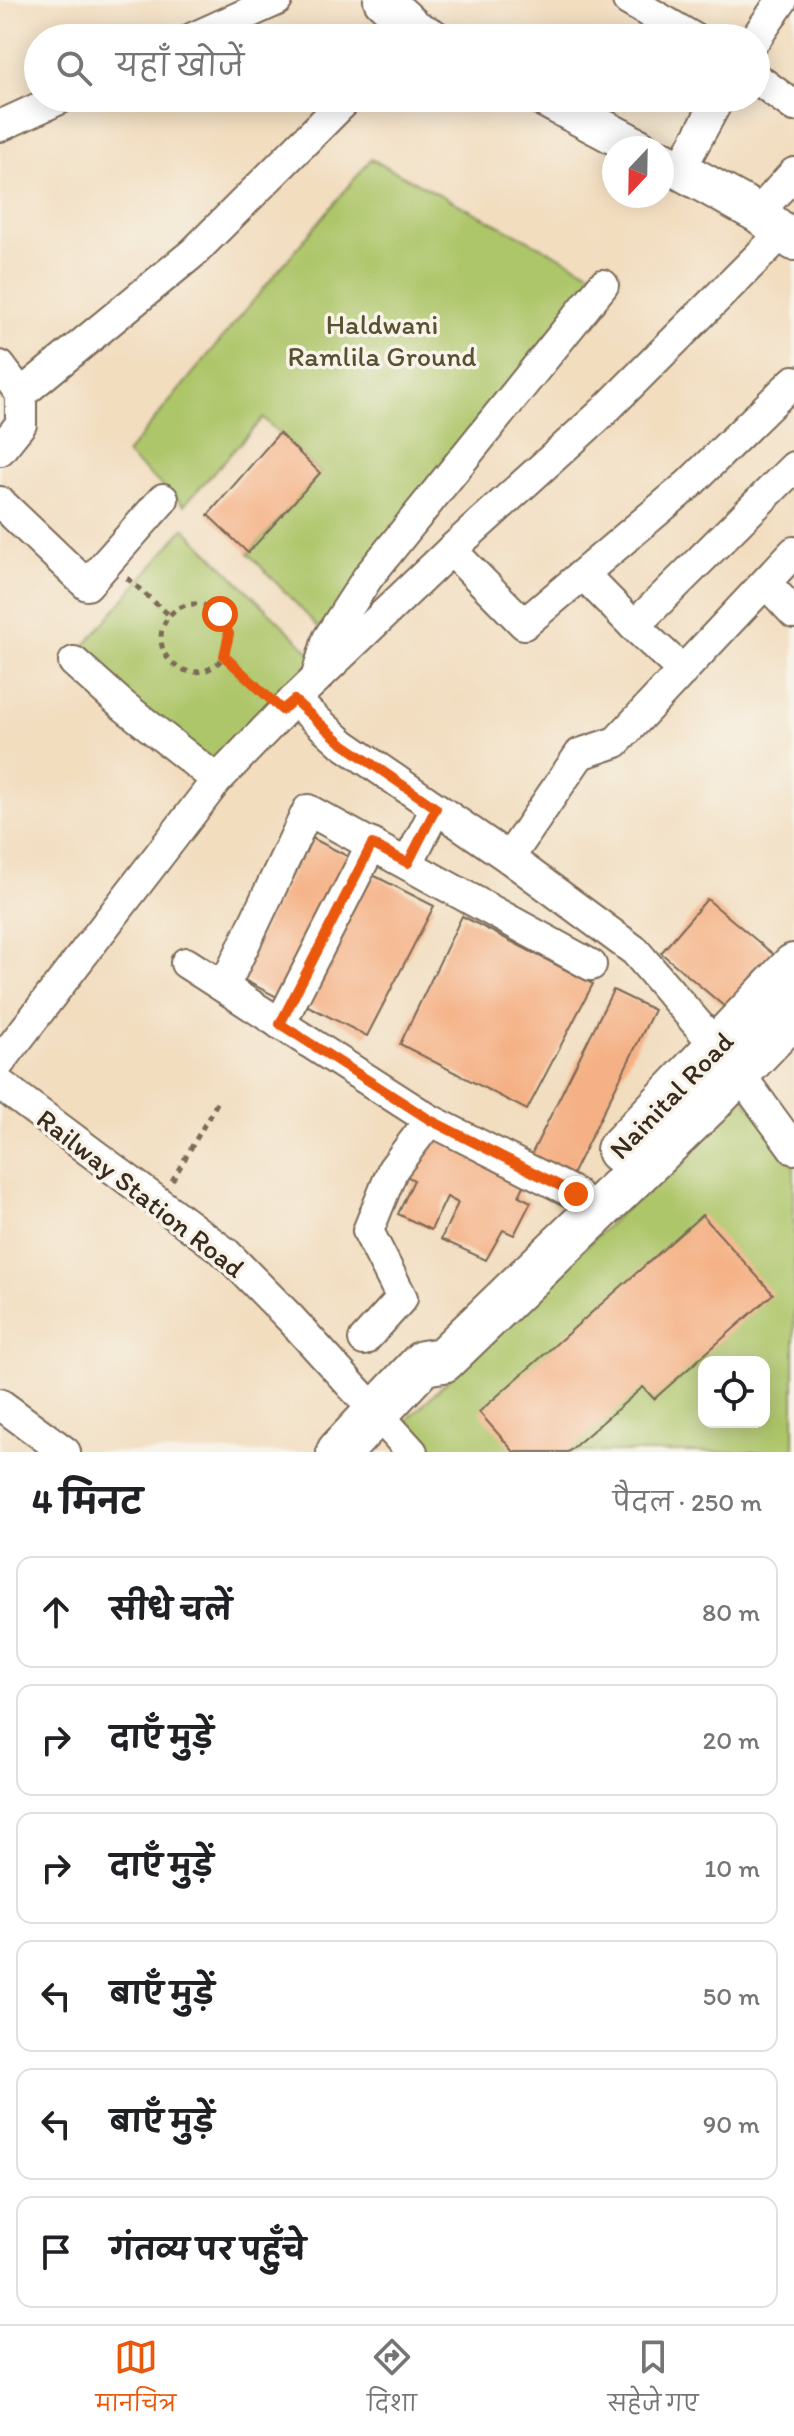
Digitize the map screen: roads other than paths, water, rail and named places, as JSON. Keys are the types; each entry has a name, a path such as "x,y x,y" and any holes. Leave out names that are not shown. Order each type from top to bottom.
{"highway":[{"name":"Nainital Road","path":"339,1452 423,1363 443,1360 728,1060 794,966"},
{"name":"Nainital Road","path":"423,1363 425,1342 576,1194 728,1060 794,1014"}],"main road":[{"path":"383,0 407,24"},
{"path":"571,112 616,136"},
{"path":"674,167 778,229"}],"street":[{"path":"224,24 277,0"},
{"path":"628,0 669,24"},
{"path":"766,24 782,0"},
{"path":"770,88 794,106"},
{"path":"0,126 30,112"},
{"path":"21,394 193,253 334,112"},
{"path":"674,161 709,112"},
{"path":"0,1062 217,780 297,697 451,550 601,414 778,229 794,173"},
{"path":"297,697 328,639 368,577 603,285"},
{"path":"0,366 21,394 21,424 0,450"},
{"path":"451,550 524,624 689,484 794,381"},
{"path":"634,626 794,467"},
{"path":"0,502 87,585 163,499"},
{"path":"509,858 580,754 616,742 794,552"},
{"path":"584,575 683,671"},
{"path":"766,583 794,613"},
{"path":"74,662 217,780"},
{"path":"297,697 343,744 509,858 635,951 728,1060 794,1149"},
{"path":"408,863 436,808"},
{"path":"224,987 308,810 591,965"},
{"path":"280,1024 372,844"},
{"path":"186,963 430,1120 576,1194"},
{"name":"Railway Station Road","path":"0,1084 226,1253 291,1319 412,1452"},
{"path":"364,1340 402,1298 368,1231 393,1169 430,1120"},
{"path":"0,1404 65,1452"}],"park label":[{"name":"Haldwani Ramlila Ground","path":"382,340"}]}
